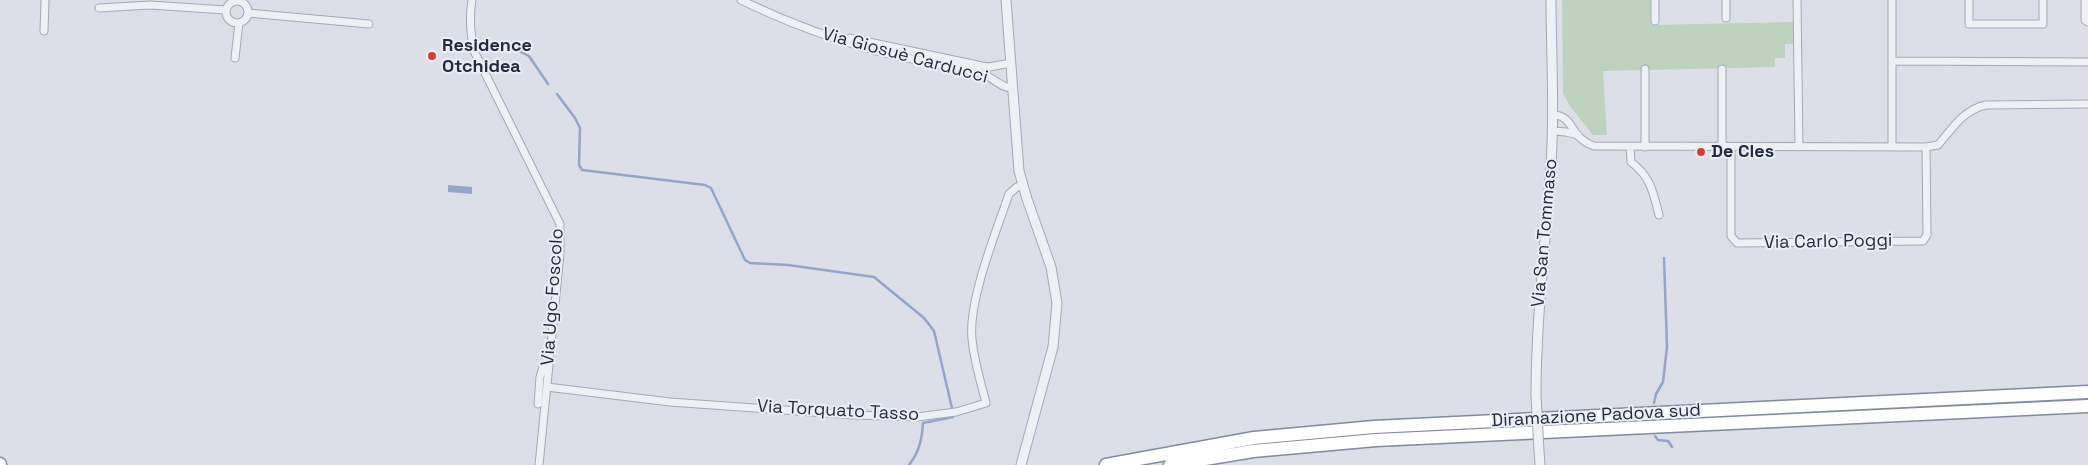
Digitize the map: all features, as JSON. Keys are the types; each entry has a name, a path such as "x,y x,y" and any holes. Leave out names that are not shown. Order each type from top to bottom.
{"highway":[{"name":"Diramazione Padova sud","path":"1106,465 1254,438 1374,427 2088,392"},
{"name":"Diramazione Padova sud","path":"1170,465 1253,451 1376,440 2088,406"}],"street":[{"path":"44,31 45,0"},
{"name":"Via Ugo Foscolo","path":"472,0 470,36 475,54 560,224 560,254 540,465"},
{"name":"Via Giosuè Carducci","path":"741,0 810,30 885,53 981,73 990,76 1002,86 1013,88"},
{"name":"Via Giosuè Carducci","path":"751,0 820,29 870,43 989,67 1011,63"},
{"path":"1006,0 1017,156 1022,185 1051,267 1057,302 1053,347 1022,462"},
{"name":"Via San Tommaso","path":"1540,465 1536,395 1539,302 1553,115 1552,0"},
{"path":"1655,0 1655,21"},
{"path":"1726,0 1726,18"},
{"path":"1797,0 1799,147"},
{"path":"1892,0 1892,147"},
{"path":"1969,0 1969,24 2042,24 2043,0"},
{"path":"2085,0 2085,20 2088,22"},
{"path":"230,1 244,1 248,8 248,14 239,23 230,21 225,10 230,1"},
{"path":"99,8 150,5 225,10"},
{"path":"248,14 369,24"},
{"path":"235,58 239,23"},
{"path":"1892,61 2088,62"},
{"path":"1645,69 1645,147"},
{"path":"1722,69 1722,147"},
{"path":"1553,115 1559,115 1567,120 1586,143 1594,146 1926,147 1938,145 1962,116 1975,107 1986,104 2088,104"},
{"path":"1552,131 1578,135"},
{"path":"1630,147 1631,162 1643,171 1653,192 1659,215"},
{"name":"Via Carlo Poggi","path":"1731,147 1731,236 1737,243 1923,241 1927,235 1926,147"},
{"name":"Via Torquato Tasso","path":"547,387 670,402 854,415 917,416 956,412 986,404 972,340 972,324 987,259 1009,194 1022,185"},
{"path":"538,404 540,377 543,367 549,366"}],"green space":[{"path":"1562,0 1650,0 1651,25 1793,22 1794,44 1785,44 1785,58 1775,58 1775,67 1603,71 1607,135 1593,135 1569,105 1563,93"}],"water":[{"path":"448,185 472,187 472,194 448,192"}],"waterway":[{"path":"485,43 519,51 529,56 548,84"},
{"path":"557,94 580,128 579,165 582,170 705,185 711,188 745,260 750,263 788,265 874,277 924,318 934,331 952,408"},
{"path":"1654,403 1656,394 1663,382 1667,347 1664,258"},
{"path":"909,465 919,446 923,423 953,417"},
{"path":"1655,436 1658,440 1668,441 1672,447"}],"place":[{"name":"Residence Otchidea","path":"432,56"},
{"name":"De Cles","path":"1701,152"}]}
